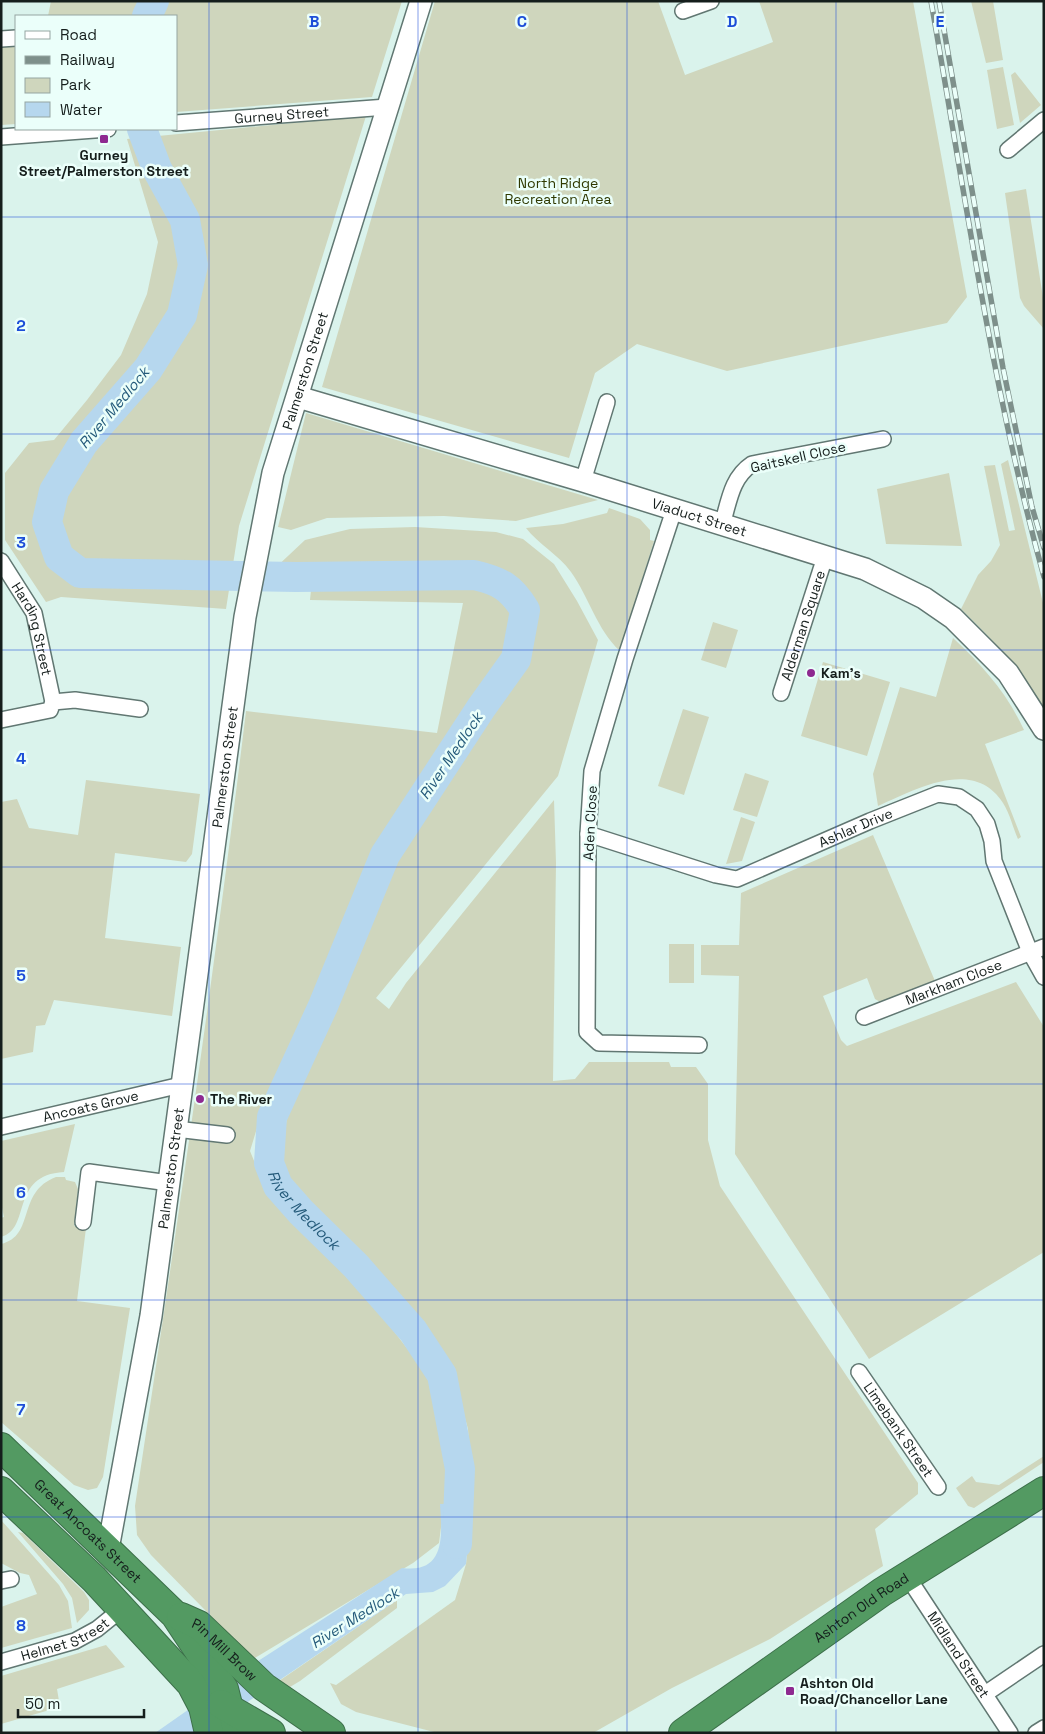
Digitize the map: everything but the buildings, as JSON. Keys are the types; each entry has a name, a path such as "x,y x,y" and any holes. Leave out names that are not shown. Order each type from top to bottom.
{"highway":[{"name":"Great Ancoats Street","path":"1,1447 175,1615"},
{"path":"1,1491 94,1578 202,1685 224,1689 233,1721 271,1733"},
{"name":"Ashton Old Road","path":"683,1733 906,1576 1044,1491"},
{"name":"Pin Mill Brow","path":"175,1615 202,1685"},
{"name":"Pin Mill Brow","path":"175,1615 199,1625 264,1687 331,1733"},
{"path":"202,1685 209,1733"}],"street":[{"name":"Palmerston Street","path":"108,1549 151,1316 181,1085 256,557 273,473 420,1"},
{"path":"683,11 711,1"},
{"path":"1,39 15,38"},
{"name":"Gurney Street","path":"178,123 387,107"},
{"path":"1008,150 1044,120"},
{"path":"1,137 95,130"},
{"name":"Viaduct Street","path":"298,397 583,481 865,569 902,586 953,618 1008,673 1044,729"},
{"path":"583,481 607,402"},
{"name":"Gaitskell Close","path":"722,525 734,482 742,471 752,464 883,438"},
{"name":"Aden Close","path":"674,510 625,659 592,771 588,834 588,1032 599,1043 699,1045"},
{"name":"Alderman Square","path":"781,693 825,557"},
{"name":"Harding Street","path":"1,561 34,613 53,702"},
{"path":"1,720 50,710 53,702 75,700 140,709"},
{"name":"Ashlar Drive","path":"588,834 716,876 737,879 870,821 938,794 959,797 977,809 987,824 992,841 994,861 1037,949 1044,977"},
{"name":"Markham Close","path":"864,1017 1037,949"},
{"name":"Ancoats Grove","path":"1,1127 181,1085"},
{"path":"176,1129 226,1135"},
{"path":"83,1222 89,1172 169,1183"},
{"name":"Limebank Street","path":"858,1372 938,1487"},
{"name":"Midland Street","path":"906,1576 1010,1733"},
{"name":"Helmet Street","path":"1,1662 75,1641 97,1629 123,1608"},
{"path":"985,1694 1044,1654"},
{"path":"1036,1733 1044,1728"}],"green space":[{"path":"51,1 402,1 372,97 178,112 178,15 48,15"},
{"name":"North Ridge Recreation Area","path":"435,1 658,1 685,75 773,42 759,1 913,1 967,297 947,323 727,371 637,344 595,373 569,458 322,387"},
{"path":"971,1 993,1 1003,60 986,63"},
{"path":"15,44 15,124 1,125 1,45"},
{"path":"1003,67 1014,125 997,129 987,70"},
{"path":"1015,72 1041,105 1020,123 1011,75"},
{"path":"366,116 239,526 226,609 61,597 46,602 5,540 5,473 29,443 54,440 87,400 121,355 147,294 158,242 127,139"},
{"path":"1026,189 1044,304 1044,329 1024,306 1020,298 1005,193"},
{"path":"306,413 598,500 516,521 444,516 327,518 291,530 278,527"},
{"path":"1008,460 1044,607 1044,709 1026,681 1006,656 961,609 978,575 991,561 1000,545 984,466 995,465 1009,531 1015,530 1001,464"},
{"path":"949,473 962,546 886,544 877,489"},
{"path":"609,508 640,519 650,530 650,540 654,541 620,651 605,633 571,572 526,528 563,524 607,513"},
{"path":"415,527 496,532 523,539 554,564 598,640 558,776 376,998 389,1009 406,983 554,800 556,863 553,1081 575,1079 589,1062 669,1062 671,1067 696,1067 708,1084 708,1140 720,1186 918,1483 918,1494 875,1529 883,1566 770,1639 672,1688 593,1733 438,1733 356,1712 341,1704 330,1683 336,1685 455,1600 466,1564 472,1503 468,1429 451,1368 298,1200 280,1158 288,1112 396,860 522,664 534,609 508,579 463,565 439,575 351,568 272,571 305,540 350,529"},
{"path":"312,581 466,582 492,588 510,601 514,615 508,653 468,712 381,854 314,1007 260,1118 250,1151 266,1190 379,1312 420,1365 437,1397 448,1472 439,1543 413,1563 253,1659 151,1555 137,1535 135,1506 221,910 246,711 437,733 463,603 310,600"},
{"path":"713,622 738,630 726,668 701,660"},
{"path":"953,638 1002,692 1024,730 985,744 1021,837 1018,839 1003,803 991,789 977,782 961,779 927,785 878,806 873,774 900,687 936,697"},
{"path":"823,662 890,682 867,756 801,736"},
{"path":"683,709 709,717 684,795 658,786"},
{"path":"745,773 769,781 757,817 733,810"},
{"path":"86,780 200,794 192,854 186,862 115,853 105,938 181,947 172,1016 54,1000 45,1025 36,1026 33,1052 1,1059 1,802 17,799 29,828 78,835"},
{"path":"741,817 755,822 742,861 726,864"},
{"path":"873,835 935,981 880,1002 875,999 867,978 823,996 841,1040 847,1046 1016,982 1044,1027 1044,1252 869,1359 735,1154 739,976 701,975 701,945 739,945 741,893"},
{"path":"669,944 694,944 694,983 669,983"},
{"path":"75,1124 64,1172 47,1175 35,1182 28,1192 16,1224 10,1232 1,1237 1,1218 4,1217 1,1203 1,1141"},
{"path":"56,1177 65,1177 66,1180 75,1182 78,1189 74,1226 86,1228 77,1301 130,1308 103,1477 97,1488 88,1490 74,1485 1,1422 1,1244 12,1239 19,1232 35,1193 44,1184"},
{"path":"1044,1456 1044,1462 974,1508 968,1506 956,1488 972,1476 976,1482 999,1485"},
{"path":"1,1520 59,1585 68,1601 72,1628 1,1648 1,1607 37,1594 29,1575 20,1573 1,1563"},
{"path":"18,1532 23,1533 84,1592 89,1600 89,1610 77,1623 72,1598 63,1584"},
{"path":"397,1600 397,1608 300,1681 290,1687 279,1681"},
{"path":"106,1645 125,1667 57,1689 60,1707 1,1724 1,1676"}],"water":[{"path":"472,1503 466,1564 445,1586 433,1592 406,1594 202,1733 155,1733 255,1663 402,1568 416,1568 427,1565 434,1559 438,1550 441,1528 440,1504"}],"waterway":[{"name":"River Medlock","path":"147,15 154,1"},
{"name":"River Medlock","path":"142,130 157,169 185,220 193,265 182,315 148,369 84,442 54,491 47,522 59,557 80,573 296,577 474,575 491,580 510,590 525,610 516,659 481,708 385,855 323,1006 272,1117 269,1163 278,1186 301,1212 356,1266 413,1331 442,1375 460,1469 457,1544"}],"railway":[{"path":"931,1 994,363 1009,435 1044,577"},
{"path":"939,1 1003,368 1032,507 1044,548"}],"place":[{"name":"Gurney Street/Palmerston Street","path":"104,139"},
{"name":"Kam's","path":"811,673"},
{"name":"The River","path":"200,1099"},
{"name":"Ashton Old Road/Chancellor Lane","path":"790,1691"}]}
